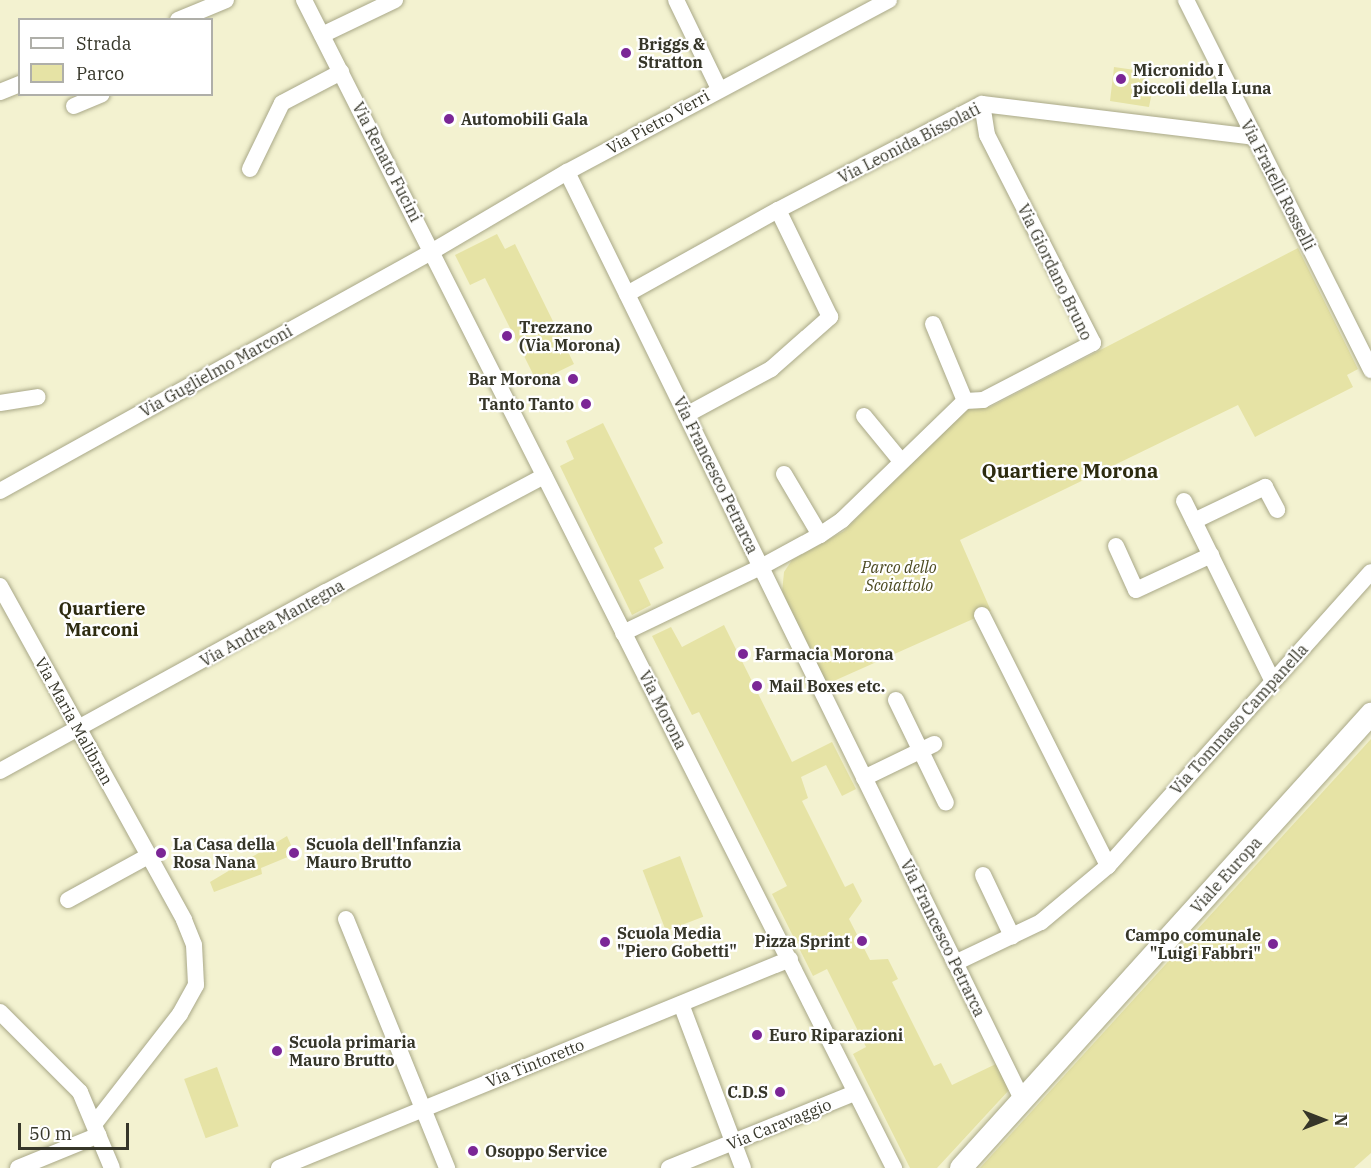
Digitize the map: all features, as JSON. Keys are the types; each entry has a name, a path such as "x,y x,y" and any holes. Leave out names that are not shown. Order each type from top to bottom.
{"main road":[{"name":"Viale Europa","path":"961,1168 1371,714"}],"street":[{"path":"188,18 204,15 226,0"},
{"name":"Via Renato Fucini","path":"304,0 431,252"},
{"path":"322,35 395,0"},
{"path":"676,0 719,89"},
{"name":"Via Pietro Verri","path":"431,252 567,172 889,0"},
{"name":"Via Fratelli Rosselli","path":"1186,0 1371,370"},
{"path":"250,169 282,103 341,72"},
{"path":"0,92 18,85"},
{"path":"74,106 97,96"},
{"name":"Via Leonida Bissolati","path":"627,294 778,210 982,104 1254,137"},
{"name":"Via Giordano Bruno","path":"965,401 983,400 1093,343 987,135 982,104"},
{"name":"Via Francesco Petrarca","path":"567,172 1022,1099"},
{"path":"686,415 771,369 830,317 778,210"},
{"name":"Via Morona","path":"431,252 894,1168"},
{"name":"Via Guglielmo Marconi","path":"0,490 431,252"},
{"path":"623,633 761,567 820,535 842,520 965,401 933,324"},
{"path":"0,403 38,397"},
{"path":"864,416 901,461"},
{"path":"784,474 820,535"},
{"name":"Via Andrea Mantegna","path":"0,771 326,592 544,476"},
{"path":"1194,522 1265,487 1277,510"},
{"path":"1184,501 1272,680"},
{"path":"1116,546 1136,590 1211,555"},
{"name":"Via Tommaso Campanella","path":"955,963 1041,922 1108,866 1371,572"},
{"name":"Via Maria Malibran","path":"0,586 184,920 194,945 196,985 180,1014 97,1129"},
{"path":"982,615 1108,866"},
{"path":"896,700 927,747 946,803"},
{"path":"864,778 927,747"},
{"path":"68,900 148,856"},
{"path":"983,875 1012,936"},
{"path":"346,919 447,1168"},
{"name":"Via Tintoretto","path":"279,1168 790,959"},
{"path":"681,1004 743,1168"},
{"path":"0,1012 80,1092 112,1168"},
{"name":"Via Caravaggio","path":"669,1168 855,1093"},
{"path":"18,1168 97,1129"}],"green space":[{"path":"1114,67 1142,71 1152,92 1149,107 1110,101"},
{"path":"497,234 505,249 515,244 574,364 537,382 485,278 470,285 455,255"},
{"name":"Parco dello Scoiattolo","path":"1298,248 1358,369 1347,375 1353,387 1255,437 1238,405 960,540 991,611 827,684 782,593 784,572 792,560 844,531 963,410 990,407"},
{"path":"603,423 663,543 654,548 664,568 639,580 651,605 632,615 560,466 574,459 566,441"},
{"path":"724,625 792,762 832,742 856,789 842,796 826,765 801,777 808,798 802,801 845,887 853,883 862,901 849,919 870,960 888,959 898,979 892,982 934,1066 941,1063 952,1085 998,1063 1010,1089 937,1168 910,1168 853,1054 866,1047 827,969 813,976 772,894 787,886 699,712 692,715 652,636 671,627 682,647"},
{"name":"Campo comunale \"Luigi Fabbri\"","path":"1371,739 1371,1153 1354,1168 980,1168"},
{"path":"287,836 295,854 261,868 262,874 214,892 210,882"},
{"path":"680,856 703,917 666,931 643,870"},
{"path":"217,1067 239,1126 206,1138 184,1079"}],"place":[{"name":"Briggs & Stratton","path":"626,53"},
{"name":"Micronido I piccoli della Luna","path":"1121,79"},
{"name":"Automobili Gala","path":"449,119"},
{"name":"Trezzano (Via Morona)","path":"507,336"},
{"name":"Bar Morona","path":"573,379"},
{"name":"Tanto Tanto","path":"586,404"},
{"name":"Farmacia Morona","path":"743,654"},
{"name":"Mail Boxes etc.","path":"757,686"},
{"name":"La Casa della Rosa Nana","path":"161,853"},
{"name":"Scuola dell'Infanzia Mauro Brutto","path":"294,853"},
{"name":"Pizza Sprint","path":"862,941"},
{"name":"Scuola Media \"Piero Gobetti\"","path":"605,942"},
{"name":"Campo comunale \"Luigi Fabbri\"","path":"1273,944"},
{"name":"Euro Riparazioni","path":"757,1035"},
{"name":"Scuola primaria Mauro Brutto","path":"277,1051"},
{"name":"C.D.S","path":"780,1092"},
{"name":"Osoppo Service","path":"473,1151"}],"district":[{"name":"Quartiere Morona","path":"1070,470"},
{"name":"Quartiere Marconi","path":"102,620"}]}
